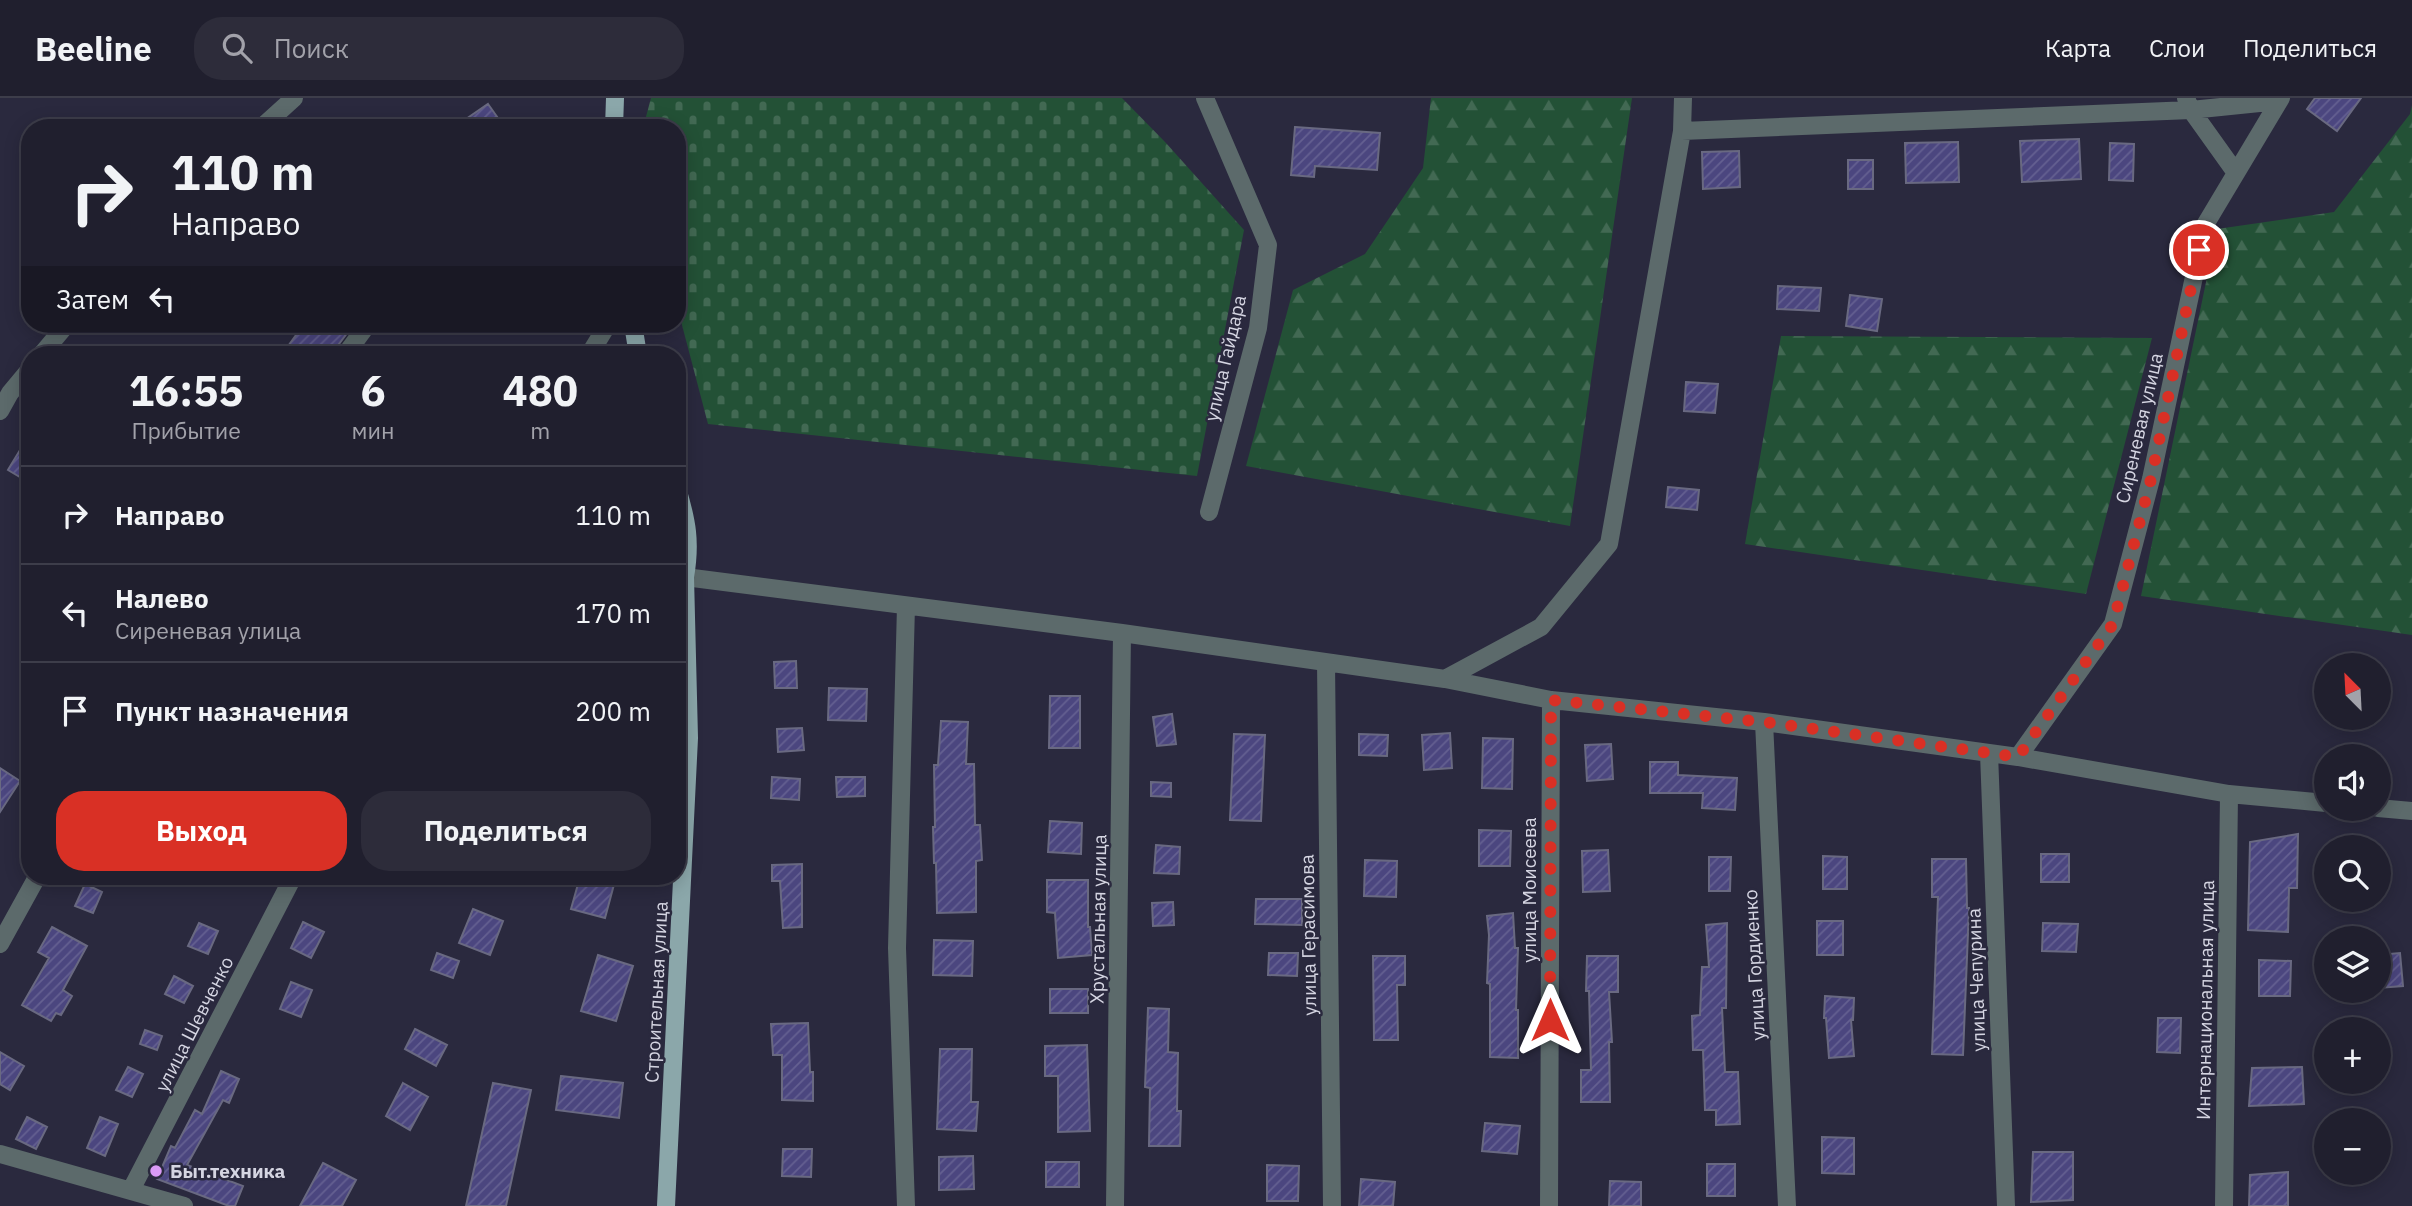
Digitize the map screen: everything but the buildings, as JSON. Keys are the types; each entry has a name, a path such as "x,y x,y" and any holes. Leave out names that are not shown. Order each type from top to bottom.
{"main road":[{"path":"614,119 615,98"},
{"name":"Строительная улица","path":"686,519 689,551 686,570"},
{"name":"Строительная улица","path":"686,617 689,738 686,799"},
{"name":"Строительная улица","path":"666,1206 682,885"}],"street":[{"path":"271,119 293,98"},
{"name":"улица Гайдара","path":"1205,98 1268,245 1258,328 1209,512"},
{"path":"1445,679 1541,628 1609,544 1682,131 1683,98"},
{"path":"1682,131 2280,100"},
{"name":"Сиреневая улица","path":"2018,757 2113,624 2151,479 2205,225 2280,100"},
{"path":"2189,104 2236,173"},
{"path":"0,411 5,395 21,378"},
{"path":"686,577 1122,633 1445,679 1551,700 1764,722 2018,757 2229,794 2314,802"},
{"path":"906,606 897,948 906,1206"},
{"name":"Хрустальная улица","path":"1115,1206 1122,633"},
{"name":"улица Герасимова","path":"1326,663 1332,1206"},
{"name":"улица Моисеева","path":"1549,1206 1551,700"},
{"name":"улица Гордиенко","path":"1764,722 1787,1206"},
{"name":"улица Чепурина","path":"1989,753 2006,1206"},
{"name":"Интернациональная улица","path":"2224,1206 2229,794"},
{"path":"2391,809 2412,811"},
{"path":"0,944 33,885"},
{"name":"улица Шевченко","path":"131,1189 289,885"},
{"path":"0,1154 184,1206"}],"green space":[{"path":"651,98 1122,98 1244,230 1197,476 708,424 684,333 686,119 645,119"},
{"path":"1431,98 1632,98 1570,526 1246,466 1293,290 1365,254 1423,168"},
{"path":"2412,105 2412,635 2141,596 2217,229 2334,212 2410,114"},
{"path":"1781,336 2152,338 2086,594 1745,544"}],"place":[{"name":"Быт.техника","path":"156,1171"}],"route":[{"path":"1550,1020 1551,700 1764,722 2018,757 2113,624 2151,479 2199,250"}]}
